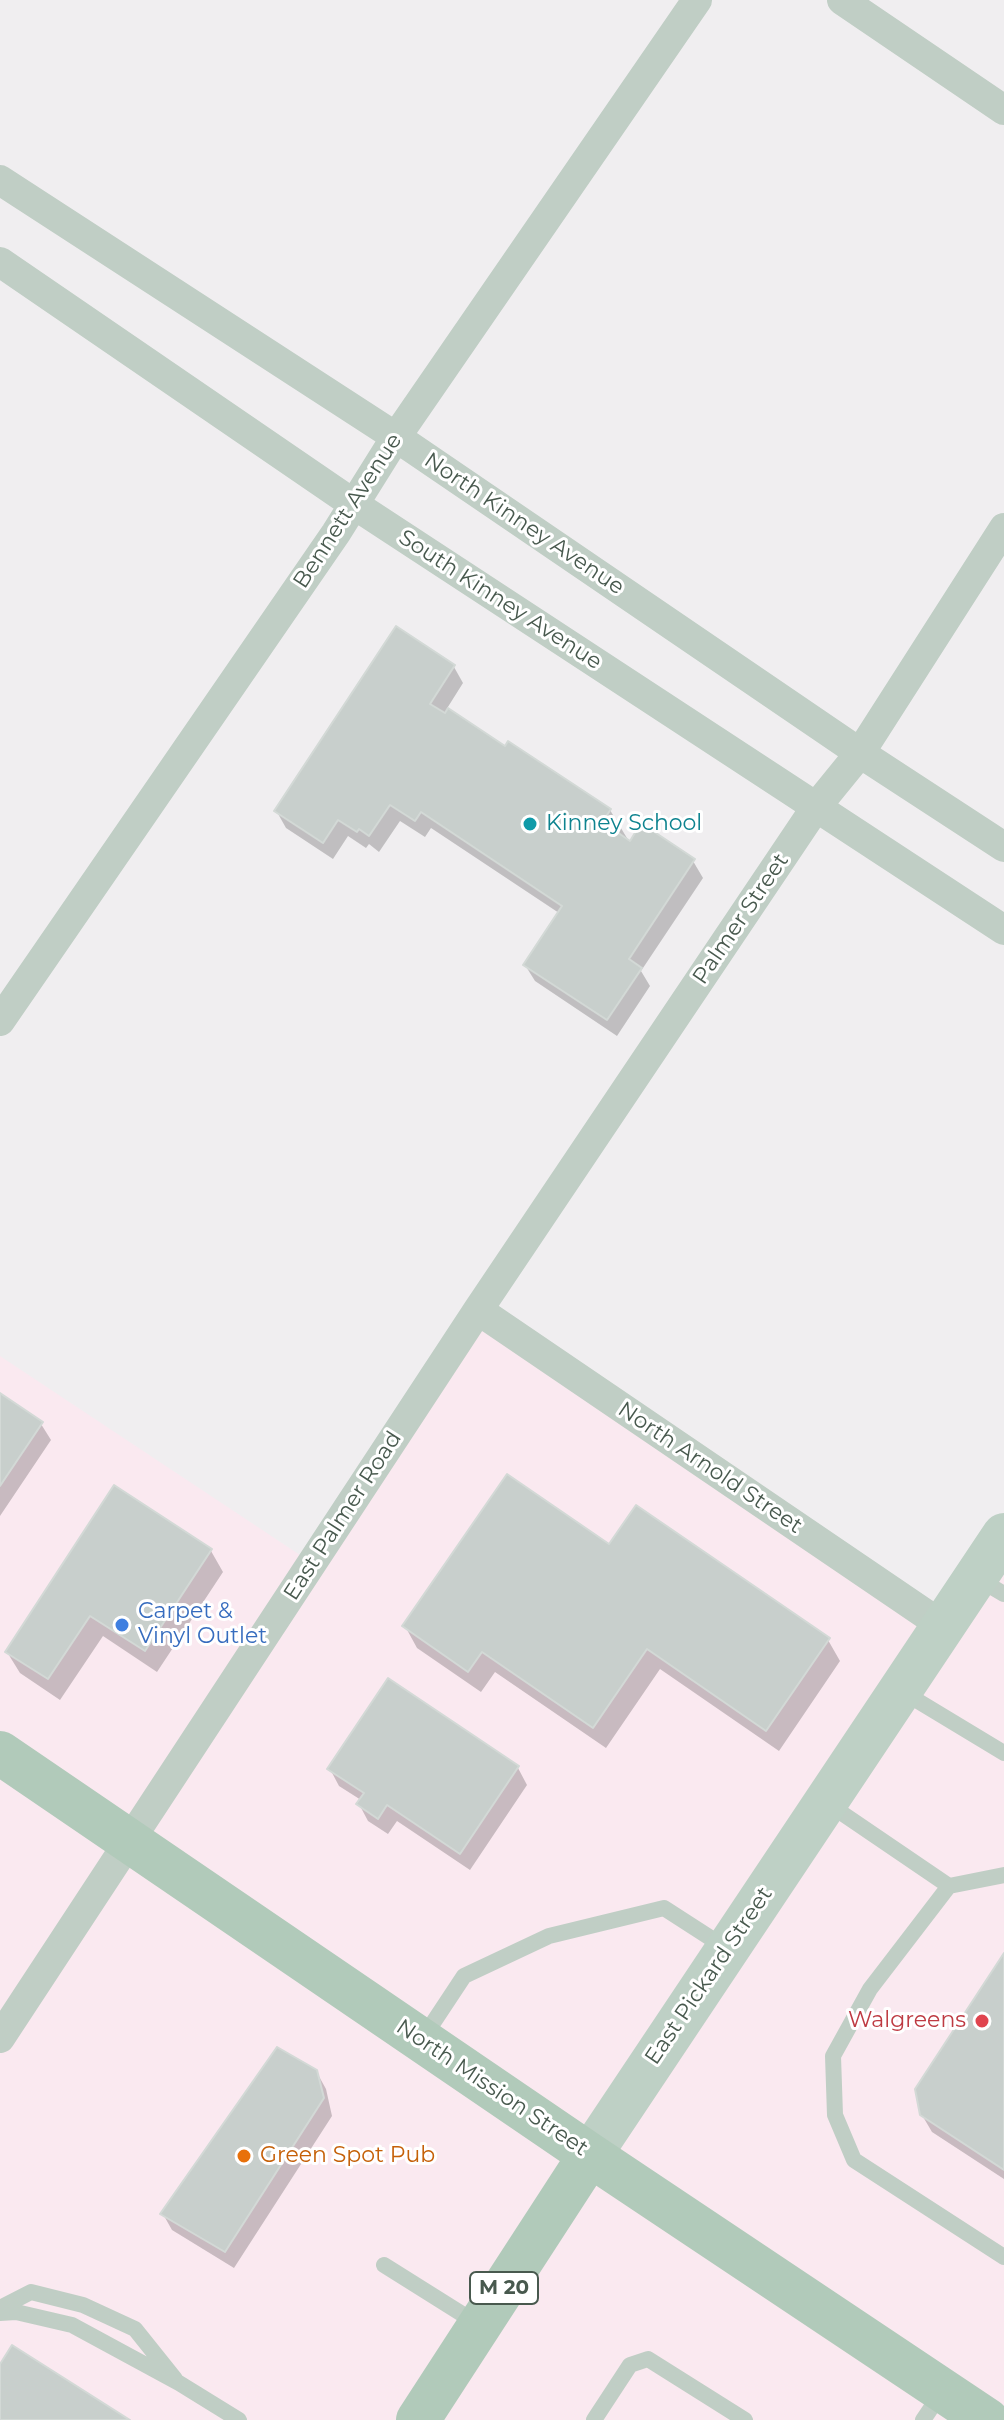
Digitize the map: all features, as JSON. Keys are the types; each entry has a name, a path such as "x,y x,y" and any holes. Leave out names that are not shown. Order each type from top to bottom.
{"main road":[{"name":"East Pickard Street","path":"418,2420 590,2155 943,1626 990,1586 1004,1535"},
{"name":"North Mission Street","path":"0,1753 590,2155 933,2405 987,2420"}],"street":[{"name":"Bennett Avenue","path":"3,1000 355,505 396,437 697,0"},
{"path":"842,0 1004,110"},
{"name":"North Kinney Avenue","path":"0,180 396,437 860,753 1004,847"},
{"name":"South Kinney Avenue","path":"0,262 355,505 1004,930"},
{"name":"Palmer Street","path":"478,1310 816,807 860,753 1004,528"},
{"name":"North Arnold Street","path":"478,1310 943,1626"},
{"name":"East Palmer Road","path":"0,2038 478,1310"}],"lane":[{"path":"900,1690 1004,1753"},
{"path":"826,1802 949,1886"},
{"path":"1004,1875 949,1886 870,1989 833,2056 835,2115 854,2160 1004,2257"},
{"path":"421,2040 464,1976 549,1936 664,1908 728,1949"},
{"path":"384,2265 479,2325"},
{"path":"0,2311 31,2292 83,2305 135,2329 179,2383"},
{"path":"0,2311 72,2325 179,2383 239,2420"},
{"path":"594,2420 630,2365 648,2359 745,2420"}],"shaded area":[{"path":"478,1310 942,1626 1004,1535 1004,2420 0,2420 0,1356 312,1563"}],"building":[{"name":"Kinney School","path":"396,626 455,665 430,704 445,713 448,708 505,746 508,741 611,809 607,815 622,824 617,832 630,841 641,823 695,859 629,959 642,968 607,1020 523,965 562,906 421,812 415,821 390,805 369,836 338,820 323,843 274,811"},
{"path":"0,1393 43,1422 0,1486"},
{"path":"507,1474 609,1544 636,1505 830,1638 766,1731 647,1649 593,1728 482,1652 468,1672 402,1626"},
{"path":"114,1485 212,1549 145,1651 90,1616 48,1679 5,1652"},
{"path":"388,1678 519,1766 460,1854 387,1805 378,1819 356,1804 364,1793 327,1769"},
{"name":"Walgreens","path":"1004,1953 1004,2170 920,2115 915,2089"},
{"name":"Green Spot Pub","path":"277,2047 317,2070 324,2098 225,2252 160,2214"},
{"path":"12,2345 130,2420 0,2420 0,2364"}],"place":[{"name":"Kinney School","path":"530,824"},
{"name":"Carpet & Vinyl Outlet","path":"122,1625"},
{"name":"Walgreens","path":"982,2021"},
{"name":"Green Spot Pub","path":"244,2156"}]}
